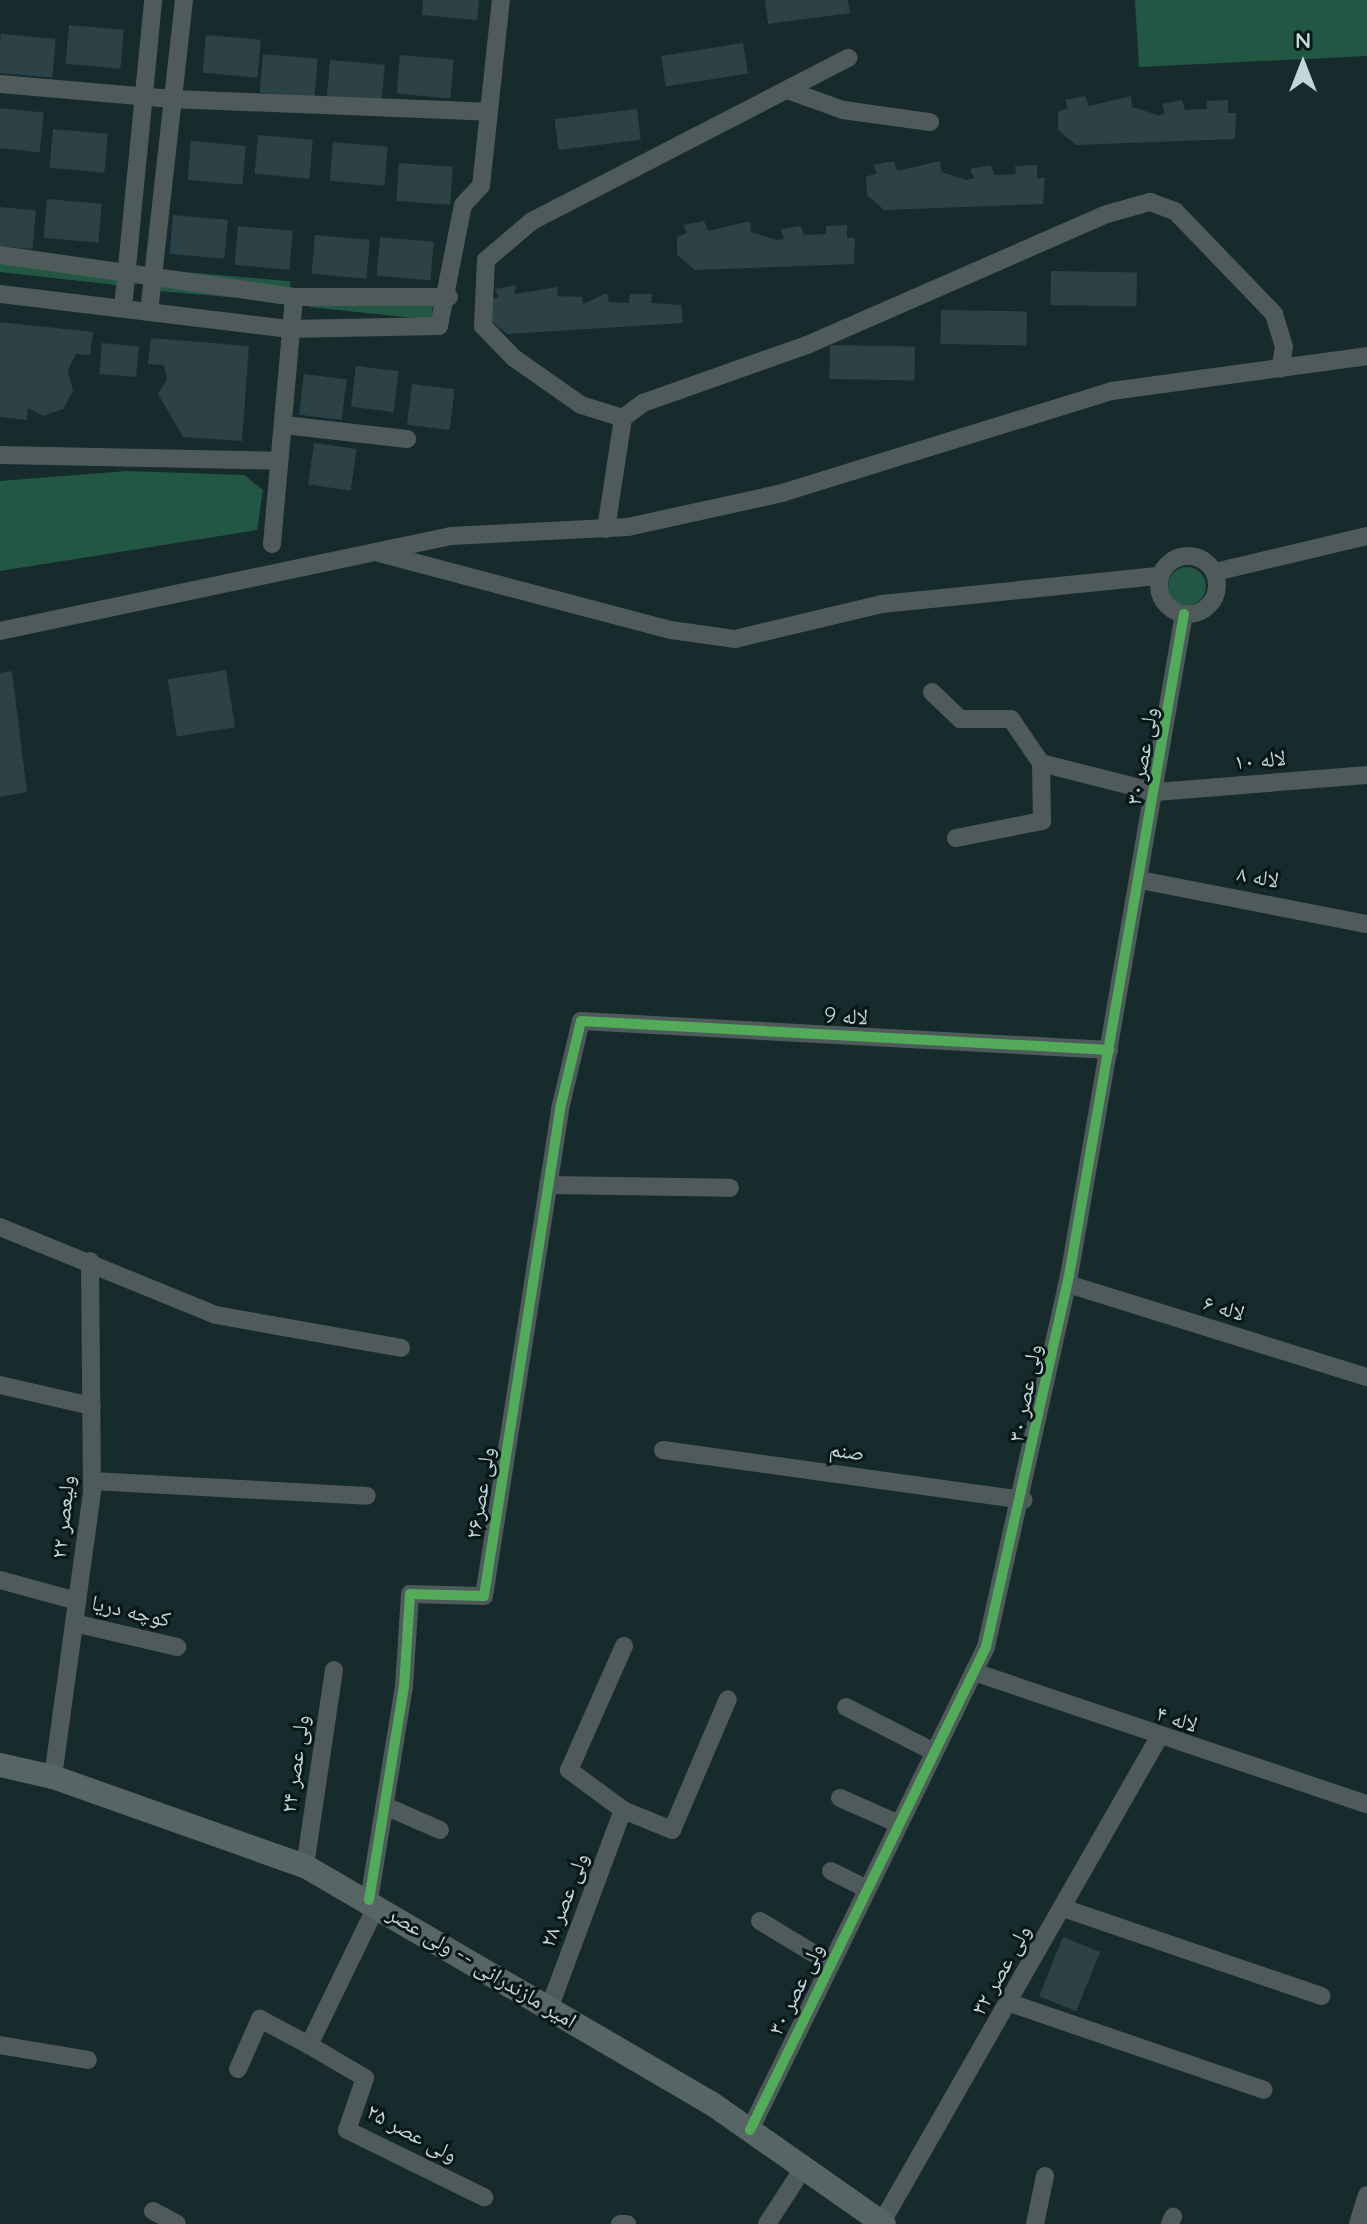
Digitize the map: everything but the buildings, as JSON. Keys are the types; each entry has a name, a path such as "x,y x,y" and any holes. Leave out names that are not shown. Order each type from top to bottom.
{"main road":[{"name":"امیر مازندرانی -- ولی عصر","path":"0,1765 53,1777 305,1866 373,1902 550,2006 750,2130 883,2223"}],"street":[{"path":"123,308 153,0"},
{"path":"149,312 184,0"},
{"path":"0,294 288,329 439,326 449,297 463,205 481,186 501,0"},
{"path":"623,418 581,405 514,358 483,326 486,260 532,221 790,91 848,58"},
{"path":"0,84 172,99 489,112"},
{"path":"790,91 843,110 930,122"},
{"path":"606,529 623,418 643,403 807,345 1107,214 1150,202 1175,211 1274,314 1284,347 1280,369"},
{"path":"0,255 125,270 294,297 449,297"},
{"path":"272,544 277,461 284,425 288,329 294,297"},
{"path":"0,631 451,536 606,529 782,493 1112,391 1367,356"},
{"path":"284,425 407,439"},
{"path":"0,455 277,461"},
{"path":"373,551 671,630 735,639 882,604 1160,576 1172,560 1191,556 1215,572 1367,536"},
{"path":"1160,576 1166,604 1184,614 1209,606 1215,572"},
{"name":"ولی عصر ۳۰","path":"750,2130 974,1672 1024,1500 1068,1284 1156,792 1184,614"},
{"path":"932,692 960,719 1011,719 1041,763 1042,821 956,838"},
{"name":"لاله ۱۰","path":"1041,763 1156,792 1367,775"},
{"name":"لاله ۸","path":"1140,880 1367,924"},
{"name":"لاله 9","path":"581,1021 1109,1050"},
{"name":"ولی عصر۲۶","path":"373,1902 410,1594 484,1596 548,1185 581,1021"},
{"path":"548,1185 730,1188"},
{"path":"0,1227 90,1261 216,1315 401,1348"},
{"name":"ولیعصر ۲۲","path":"53,1777 92,1481 90,1261"},
{"name":"لاله ۶","path":"1068,1284 1367,1377"},
{"path":"0,1385 92,1406"},
{"name":"صنم","path":"663,1450 1024,1500"},
{"path":"92,1481 367,1496"},
{"path":"0,1580 77,1601"},
{"name":"کوچه دریا","path":"74,1623 177,1647"},
{"path":"624,1646 569,1770 623,1810 672,1830 728,1699"},
{"name":"ولی عصر ۲۴","path":"305,1866 334,1670"},
{"name":"لاله ۴","path":"974,1672 1158,1739 1367,1804"},
{"path":"846,1707 934,1752"},
{"name":"ولی عصر ۳۲","path":"883,2223 1158,1739"},
{"path":"840,1798 899,1824"},
{"path":"385,1806 440,1830"},
{"name":"ولی عصر ۲۸","path":"550,2006 623,1810"},
{"path":"831,1871 867,1889"},
{"path":"238,2069 260,2019 309,2045 373,1902"},
{"path":"1063,1908 1321,1996"},
{"path":"760,1921 831,1964"},
{"path":"1010,2003 1264,2090"},
{"path":"0,2045 88,2060"},
{"name":"ولی عصر ۲۵","path":"309,2045 365,2078 347,2130 484,2197"},
{"path":"767,2224 804,2167"},
{"path":"1035,2224 1045,2176"},
{"path":"1358,2224 1367,2195"},
{"path":"153,2211 177,2224"},
{"path":"620,2224 627,2224"}],"green space":[{"path":"1135,0 1367,0 1367,56 1139,67"},
{"path":"0,260 119,266 116,285 0,272"},
{"path":"161,270 291,281 289,302 159,291"},
{"path":"311,288 433,301 431,320 309,307"},
{"path":"127,471 244,475 263,490 257,530 0,571 0,481"},
{"path":"1187,567 1200,573 1206,586 1200,599 1187,605 1174,599 1168,586 1174,573"}],"cycle path":[{"path":"750,2130 986,1647 1069,1276 1184,614"},
{"path":"369,1900 404,1687 410,1594 484,1596 560,1109 581,1021 1109,1050"}]}
